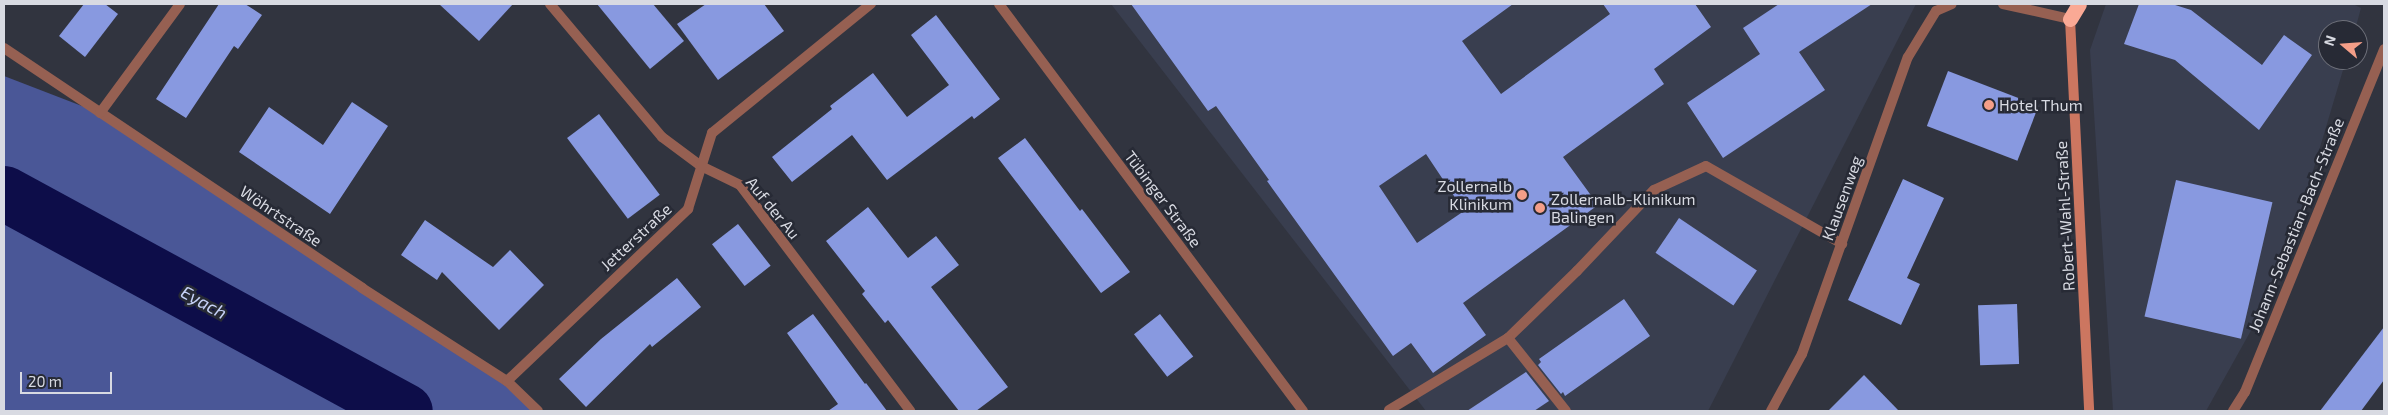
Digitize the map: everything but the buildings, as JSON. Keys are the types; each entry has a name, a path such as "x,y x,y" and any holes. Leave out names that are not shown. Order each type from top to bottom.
{"highway":[{"path":"2068,4 2070,19"},
{"path":"2070,19 2079,4"}],"street":[{"path":"100,113 180,4"},
{"name":"Auf der Au","path":"550,4 662,137 701,166 740,185 910,411"},
{"name":"Jetterstraße","path":"507,380 688,209 712,133 871,4"},
{"name":"Tübinger Straße","path":"999,4 1303,411"},
{"name":"Klausenweg","path":"1772,411 1802,354 1908,57 1936,11 1952,4"},
{"path":"2003,4 2070,19"},
{"name":"Robert-Wahl-Straße","path":"2070,19 2089,411"},
{"name":"Wöhrtstraße","path":"4,48 362,288 507,380 538,411"},
{"name":"Johann-Sebastian-Bach-Straße","path":"2233,411 2245,392 2384,49"},
{"path":"1389,410 1508,338 1577,271 1654,190 1706,166 1842,244"},
{"path":"1508,338 1566,411"}],"shaded area":[{"name":"Zollernalb-Klinikum Balingen","path":"1111,4 1916,4 1708,411 1426,411"},
{"path":"2106,4 2353,4 2361,8 2358,20 2318,20 2318,70 2343,70 2282,275 2206,411 2113,411 2090,50"},
{"path":"4,76 100,113 507,381 538,411 4,411"}],"waterway":[{"name":"Eyach","path":"4,193 405,411"}],"place":[{"name":"Hotel Thum","path":"1989,105"},
{"name":"Zollernalb Klinikum","path":"1522,195"},
{"name":"Zollernalb-Klinikum Balingen","path":"1540,208"}]}
